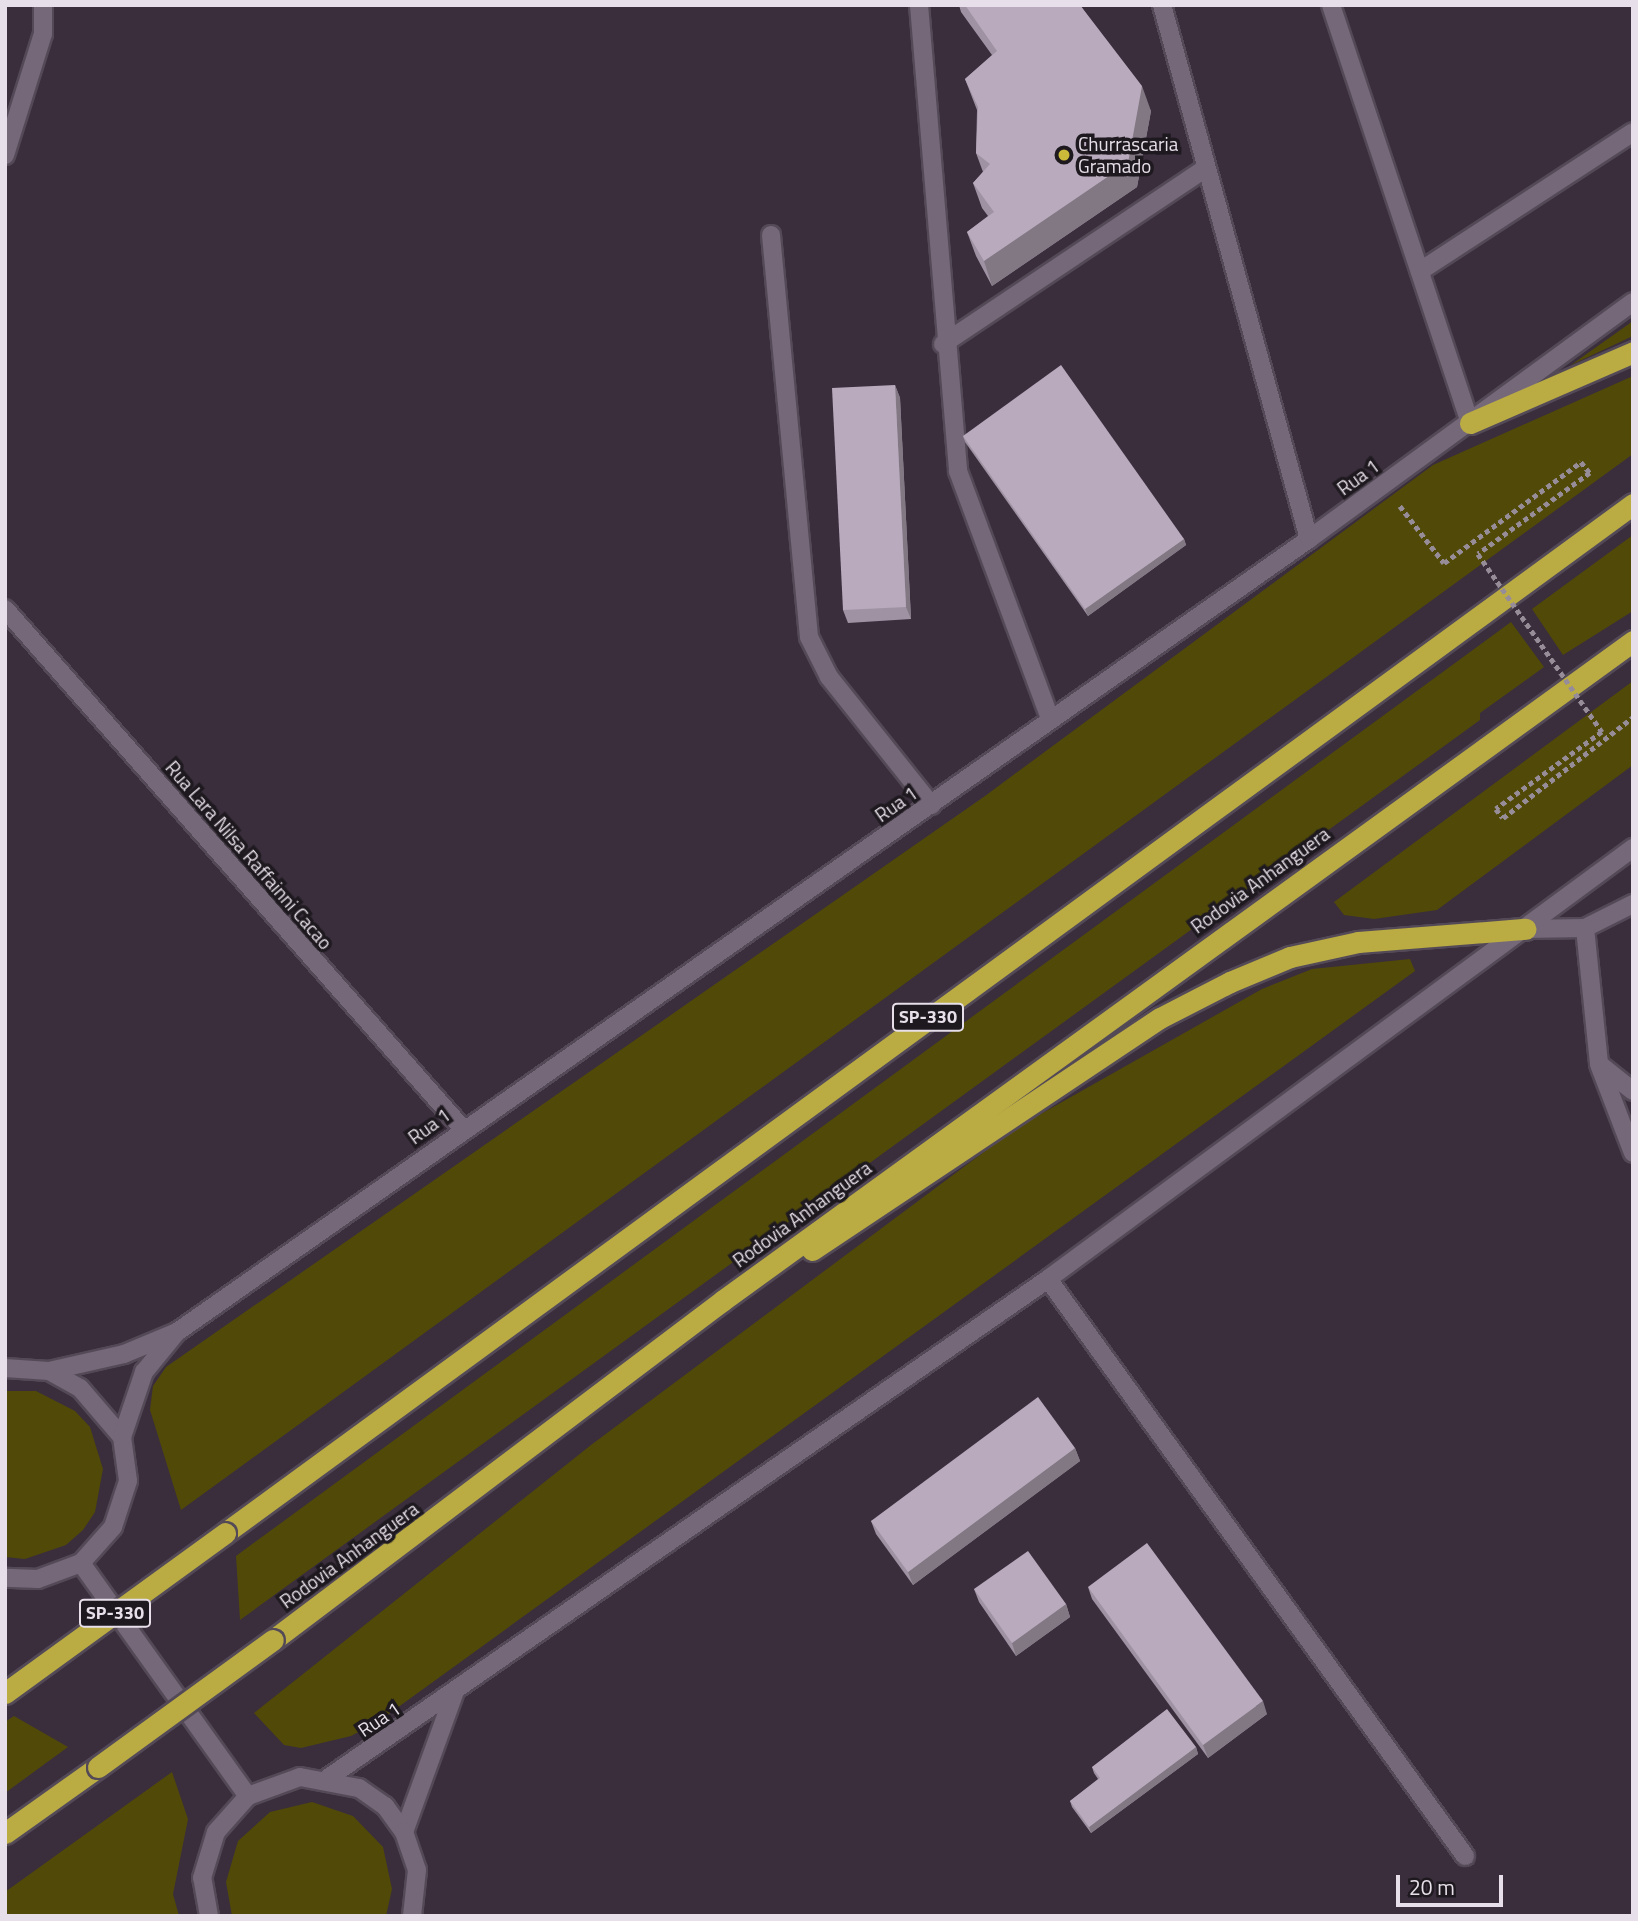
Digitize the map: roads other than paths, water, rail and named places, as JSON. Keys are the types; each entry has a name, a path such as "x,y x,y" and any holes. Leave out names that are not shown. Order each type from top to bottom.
{"highway":[{"path":"1470,422 1633,352"},
{"name":"SP-330","path":"5,1693 1633,504"},
{"name":"Rodovia Anhanguera","path":"5,1833 273,1640 722,1301 1633,640"},
{"path":"722,1301 849,1228 1160,1018 1230,982 1290,957 1358,942 1525,929"}],"street":[{"path":"5,155 43,34 43,5"},
{"path":"919,5 943,344 958,471 1050,719"},
{"path":"1162,5 1309,539"},
{"path":"1331,5 1470,422"},
{"path":"1420,271 1633,132"},
{"path":"943,344 1206,168"},
{"path":"771,235 809,637 829,677 931,805"},
{"name":"Rua 1","path":"49,1371 124,1354 177,1332 462,1128 931,805 1309,539 1633,302"},
{"name":"Rua Lara Nilsa Raffainni Cacao","path":"5,609 462,1128"},
{"name":"Rua 1","path":"328,1778 454,1695 1048,1279 1633,848"},
{"path":"1525,929 1585,928 1627,911"},
{"path":"1585,928 1599,1064 1633,1153"},
{"path":"1599,1064 1633,1091"},
{"path":"1048,1279 1465,1856"},
{"name":"Rua 1","path":"122,1437 144,1372 177,1332"},
{"path":"5,1368 49,1371 80,1388 122,1437 124,1493 113,1527 81,1563 38,1579 5,1578"},
{"path":"81,1563 248,1796"},
{"path":"404,1832 454,1695"},
{"path":"209,1916 202,1878 216,1832 248,1796 273,1783 328,1778 385,1806 404,1832 417,1870 412,1916"}],"place":[{"name":"Churrascaria Gramado","path":"1064,155"}]}
